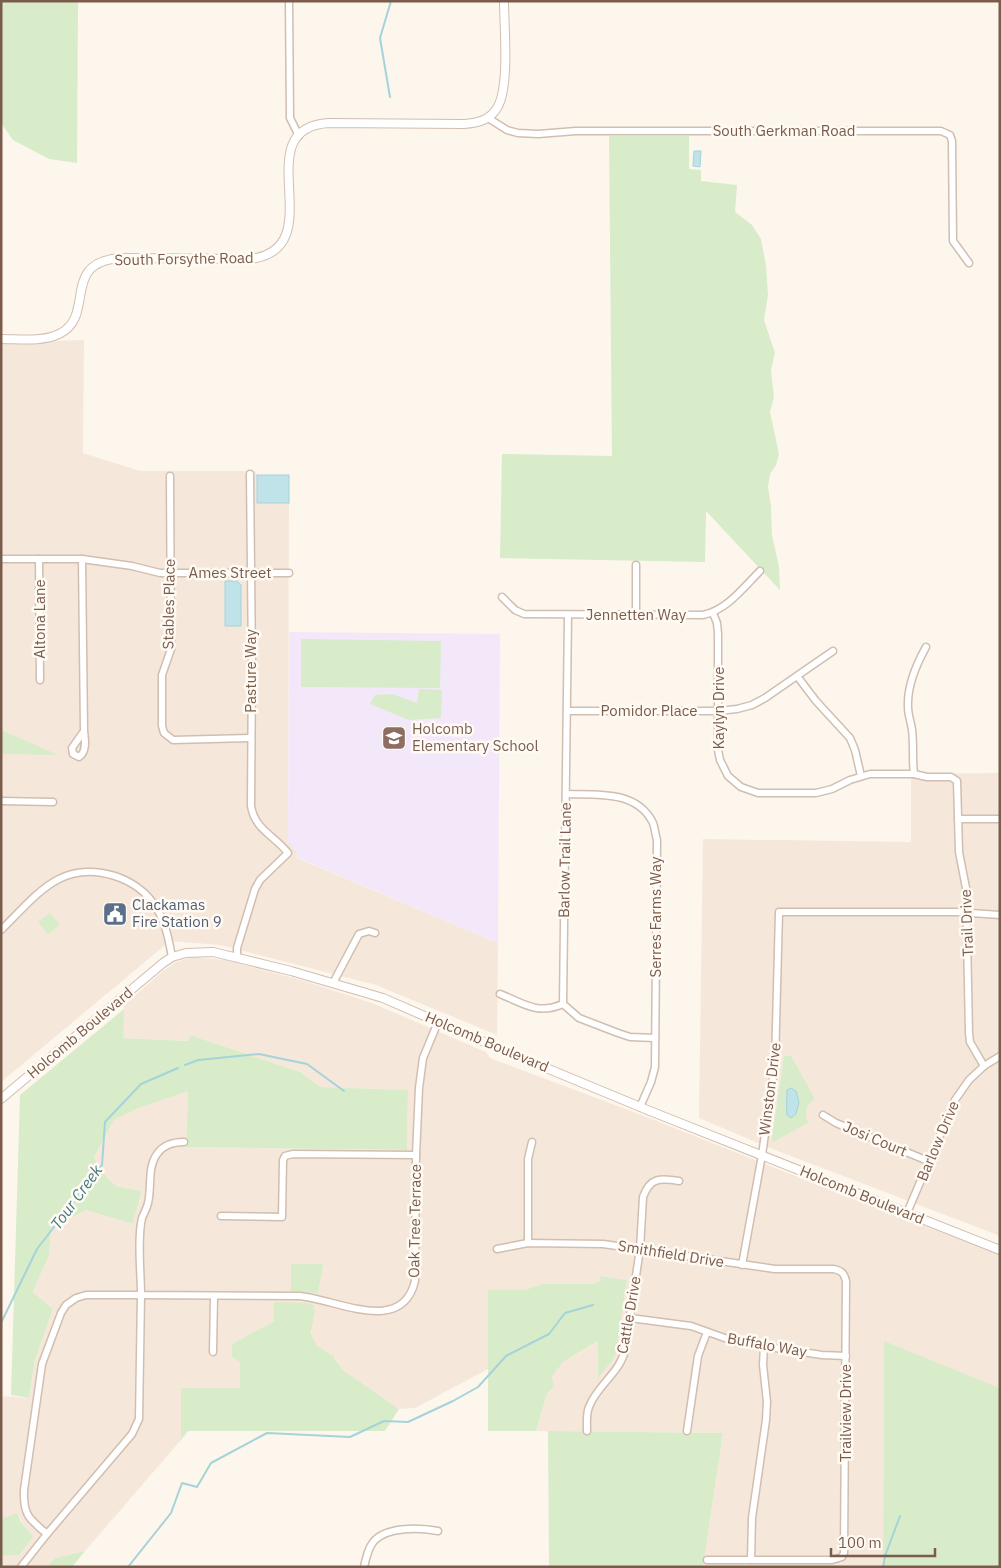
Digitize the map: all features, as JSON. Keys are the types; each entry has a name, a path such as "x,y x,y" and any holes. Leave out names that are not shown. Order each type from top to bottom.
{"street":[{"path":"289,1 290,118 291,124 298,136 309,128 323,124 464,124 488,118 498,106 503,94 504,1"},
{"name":"South Gerkman Road","path":"488,118 507,130 526,134 576,131 946,132 950,135 952,141 953,241 969,263"},
{"name":"South Forsythe Road","path":"1,339 41,339 62,333 70,326 75,317 82,284 87,274 97,264 106,260 127,258 241,259 262,257 274,252 283,243 288,230 289,155 291,147 298,136"},
{"name":"Pasture Way","path":"237,958 237,948 255,889 264,875 288,853 279,842 258,825 253,816 251,806 250,474"},
{"name":"Stables Place","path":"170,476 171,649 162,675 164,733 173,740 250,738"},
{"name":"Ames Street","path":"1,559 82,559 132,566 160,573 288,572"},
{"name":"Altona Lane","path":"39,559 40,680"},
{"path":"82,559 84,731"},
{"path":"636,565 636,615"},
{"path":"713,613 723,607 760,571"},
{"name":"Jennetten Way","path":"502,597 515,610 524,614 692,616 713,613"},
{"name":"Kaylyn Drive","path":"713,613 717,623 718,634 718,750 720,760 728,776 735,783 758,793 816,793 832,789 861,776 914,774 927,777 954,777"},
{"name":"Barlow Trail Lane","path":"563,1004 568,615"},
{"path":"914,774 908,698 916,664 926,647"},
{"name":"Pomidor Place","path":"567,711 718,712 737,709 752,705 765,698 833,650"},
{"path":"797,676 816,701 850,738 856,750 861,776"},
{"name":"Trail Drive","path":"954,777 957,782 960,852 966,888 969,1033 970,1042 984,1066"},
{"name":"Serres Farms Way","path":"566,794 618,796 631,801 643,809 652,822 657,840 655,1066 651,1082 640,1107"},
{"path":"1,801 53,802"},
{"path":"958,819 1000,819"},
{"path":"1,930 36,896 59,880 80,873 102,873 112,875 133,885 153,902 163,922 172,957"},
{"name":"Winston Drive","path":"742,1264 776,1064 778,912 967,913"},
{"path":"967,913 1000,915"},
{"path":"332,983 359,934 369,931 375,933"},
{"name":"Holcomb Boulevard","path":"1,1100 150,973 172,957 199,951 213,952 383,998 640,1107 1000,1250"},
{"path":"500,994 539,1010 550,1010 563,1004 579,1018 618,1033 630,1037 655,1038"},
{"name":"Oak Tree Terrace","path":"48,1534 25,1513 24,1490 42,1364 61,1313 66,1305 76,1298 86,1295 311,1297 380,1312 400,1307 407,1302 415,1281 416,1155 420,1072 423,1058 438,1022"},
{"name":"Barlow Drive","path":"908,1213 955,1100 969,1080 984,1066 1000,1056"},
{"name":"Josi Court","path":"823,1115 836,1123 928,1162"},
{"path":"21,1567 132,1434 137,1425 140,1409 141,1228 148,1203 152,1163 156,1154 169,1144 184,1142"},
{"path":"528,1243 528,1159 532,1142"},
{"path":"221,1216 282,1217 283,1160 285,1156 294,1154 416,1155"},
{"name":"Cattle Drive","path":"587,1431 588,1408 624,1358 640,1249 642,1204 645,1191 649,1185 660,1179 679,1181"},
{"name":"Smithfield Drive","path":"497,1249 528,1243 603,1244 775,1269 834,1269 845,1274"},
{"name":"Trailview Drive","path":"751,1560 832,1560 842,1557 844,1553 845,1274"},
{"path":"213,1352 214,1296"},
{"name":"Buffalo Way","path":"630,1318 691,1326 728,1340 822,1355 846,1356"},
{"path":"688,1431 700,1348 707,1332"},
{"path":"707,1560 751,1560 751,1525 766,1420 766,1392 762,1365 764,1346"},
{"path":"364,1567 369,1550 380,1536 403,1529 438,1531"}],"shaded area":[{"path":"84,340 83,453 140,471 255,471 257,475 257,503 289,503 288,842 299,855 297,858 498,943 497,1035 376,985 220,945 170,941 1,1082 1,343"},
{"name":"Holcomb Elementary School","path":"289,632 500,634 498,943 296,857 299,855 288,842"},
{"path":"1000,773 1000,1236 770,1148 699,1118 703,839 911,842 911,774","holes":["784,1056 815,1099 806,1110 807,1123 771,1142"]},
{"path":"193,957 225,960 301,980 372,1003 486,1052 490,1058 639,1114 876,1208 1000,1254 1000,1388 884,1342 883,1567 703,1567 723,1433 536,1431 547,1394 554,1386 552,1377 563,1362 599,1341 598,1377 612,1361 616,1350 627,1280 601,1276 601,1281 591,1284 543,1284 524,1290 489,1290 488,1369 415,1408 399,1409 343,1370 336,1359 321,1350 314,1342 311,1324 274,1321 232,1344 240,1362 240,1388 181,1388 181,1440 85,1551 55,1558 47,1567 1,1567 1,1556 19,1555 25,1527 17,1513 1,1519 1,1396 29,1398 35,1360 53,1309 33,1292 49,1255 51,1229 86,1210 133,1224 135,1211 140,1201 141,1191 116,1186 100,1170 94,1157 114,1120 136,1109 188,1090 186,1147 407,1150 408,1090 321,1087 300,1072 190,1035 190,1041 122,1038 124,1005 163,971 176,962"}],"green space":[{"path":"1,1 78,1 77,163 49,159 13,140 1,123"},
{"path":"609,136 689,136 689,169 701,170 701,181 737,185 735,212 752,225 761,239 766,266 768,295 764,320 775,353 771,370 774,398 770,412 779,454 776,465 770,474 768,487 772,535 779,567 780,590 706,511 705,562 500,558 502,454 612,456"},
{"path":"301,639 441,641 440,688 301,687"},
{"path":"419,689 442,690 441,718 409,720 370,704 375,695 392,694 417,703"},
{"path":"1,730 56,754 56,755 1,754"},
{"path":"50,913 60,925 48,934 38,922"},
{"path":"124,1009 123,1038 189,1041 190,1035 300,1072 321,1087 408,1090 407,1150 186,1147 188,1091 136,1109 114,1120 94,1157 100,1170 116,1186 141,1191 133,1224 86,1210 51,1229 49,1255 33,1292 53,1309 35,1360 29,1398 11,1395 20,1095"},
{"path":"784,1056 791,1056 815,1099 807,1110 808,1123 771,1143"},
{"path":"291,1264 323,1264 318,1293 291,1291"},
{"path":"600,1276 627,1280 616,1353 612,1361 598,1378 598,1341 563,1362 552,1377 554,1386 547,1394 536,1431 488,1431 488,1290 524,1290 543,1284 591,1284 601,1281"},
{"path":"274,1302 307,1303 313,1305 315,1311 311,1331 317,1346 333,1356 343,1370 399,1409 385,1431 188,1431 181,1440 181,1388 240,1388 240,1362 232,1357 232,1344 274,1321"},
{"path":"884,1341 1000,1388 1000,1567 883,1567"},
{"path":"548,1431 723,1433 703,1567 549,1567"},
{"path":"17,1513 21,1522 33,1537 19,1555 1,1556 1,1519"},
{"path":"85,1551 72,1567 47,1567 55,1558"}],"water":[{"path":"694,151 701,151 700,167 693,166"},
{"path":"257,475 289,475 289,503 257,503"},
{"path":"225,581 237,581 241,585 241,626 225,626"},
{"path":"791,1088 796,1091 799,1102 796,1114 791,1118 787,1115 787,1090"}],"waterway":[{"path":"390,97 380,38 391,1"},
{"name":"Tour Creek","path":"185,1065 198,1060 259,1054 307,1064 344,1091"},
{"name":"Tour Creek","path":"1,1323 37,1249 102,1165 105,1122 141,1084 178,1068"},
{"path":"128,1567 171,1513 182,1483 197,1487 211,1463 267,1433 350,1437 384,1421 408,1422 478,1387 506,1356 549,1334 565,1313 593,1305"},
{"path":"883,1567 885,1556 900,1516"}],"place":[{"name":"Holcomb Elementary School","path":"394,738"},
{"name":"Clackamas Fire Station 9","path":"115,914"}]}
